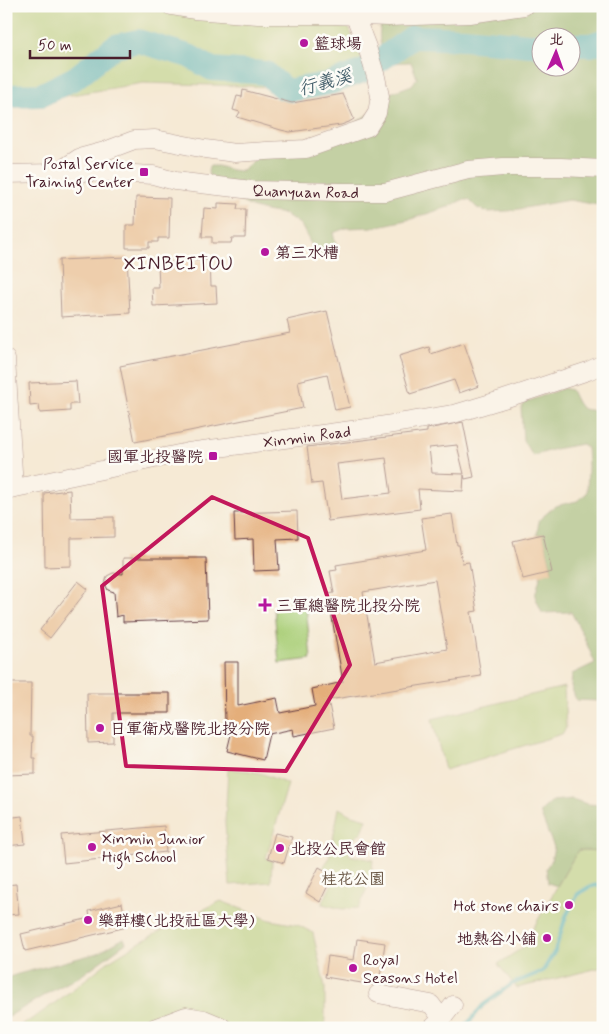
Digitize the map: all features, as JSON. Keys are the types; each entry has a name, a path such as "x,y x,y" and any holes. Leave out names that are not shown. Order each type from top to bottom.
{"street":[{"path":"171,6 194,10 258,15 332,15 353,11 389,17 470,14 524,6"},
{"path":"54,174 79,158 134,140 155,139 235,153 306,149 368,127 377,113 380,96 367,47 353,11"},
{"name":"Quanyuan Road","path":"6,174 99,172 153,176 175,181 252,190 385,192 468,170 503,167 603,169"},
{"path":"6,359 10,489"},
{"name":"Xinmin Road","path":"10,489 188,452 374,427 454,414 588,371 603,364"},
{"path":"378,994 431,1004 437,1024"},
{"path":"437,1024 453,1005"},
{"path":"154,1028 186,1016 204,1019 223,1028"}],"highlighted area":[{"path":"212,497 308,538 350,665 286,771 126,766 102,586"}],"green space":[{"path":"6,6 96,6 348,26 370,76 301,95 276,87 143,83 6,106"},
{"path":"543,6 603,6 603,204 598,205 569,200 508,211 489,212 477,208 469,200 462,200 448,207 411,219 374,227 346,228 333,233 339,257 335,259 316,254 301,225 285,214 251,207 228,195 210,179 209,166 241,171 252,162 265,145 310,138 351,127 362,118 381,108 385,95 412,85 417,78 411,62 389,63 386,58 380,39 381,24 522,11"},
{"path":"564,388 571,390 582,408 590,410 603,409 603,431 601,433 603,453 603,699 598,701 576,700 571,686 572,674 595,663 571,612 542,613 535,596 541,574 552,571 543,534 537,535 539,520 555,506 577,501 587,493 587,448 582,444 555,449 533,456 523,441 521,408 526,402"},
{"path":"306,605 311,659 279,663 274,609"},
{"path":"564,687 566,728 562,734 445,770 432,719"},
{"path":"228,769 263,774 288,784 266,858 272,861 271,882 230,885 225,824"},
{"path":"572,799 587,804 603,805 603,851 578,850 557,886 548,883 546,868 551,861 554,847 540,812 552,801"},
{"name":"桂花公園","path":"339,808 349,814 367,819 362,832 351,841 349,855 373,860 371,878 359,908 342,909 322,904 336,875 323,867 329,859"},
{"path":"578,850 603,851 603,967 517,988 498,964 522,948"},
{"path":"221,901 270,920 298,925 313,933 325,987 325,1028 231,1028 160,1019 142,1028 17,1028 53,1005 109,961 136,944"},
{"path":"124,938 126,943 82,975 6,1018 6,978 98,953"}],"building":[{"path":"243,90 292,103 343,94 354,119 341,125 290,132 281,130 237,117 240,112 233,110 237,96 242,97"},
{"path":"136,197 170,198 169,238 158,238 158,242 149,242 149,248 126,248 126,225 135,225"},
{"path":"218,203 238,204 237,209 246,209 245,238 232,238 231,243 212,243 212,237 202,237 204,208 218,209"},
{"path":"127,257 130,313 61,317 59,260"},
{"path":"210,260 211,286 216,286 217,303 153,306 152,288 159,288 158,263"},
{"path":"327,311 350,407 335,410 327,374 298,381 303,408 135,442 120,366 290,333 287,320"},
{"path":"464,343 479,386 459,393 454,380 410,394 399,356 429,347 431,354"},
{"path":"76,381 78,404 70,404 70,411 40,413 39,405 30,406 29,383"},
{"path":"463,422 474,477 465,479 464,475 463,491 418,489 420,509 328,521 322,483 312,484 307,447 427,432 427,429","holes":["457,445 464,474 432,473 429,448","386,458 391,493 342,499 337,464"]},
{"path":"70,490 71,518 114,517 114,537 71,538 71,566 45,567 44,493"},
{"path":"297,511 298,538 277,539 279,570 254,571 253,539 235,540 234,513"},
{"path":"452,514 462,563 469,562 477,611 471,612 481,676 328,700 334,728 294,736 293,729 269,734 263,760 227,751 233,726 225,726 224,662 238,662 238,706 277,698 280,713 315,706 312,689 343,682 328,594 334,593 330,571 337,570 336,565 426,550 421,518","holes":["435,580 447,649 375,662 363,592"]},
{"path":"543,534 552,572 523,579 513,541"},
{"path":"123,558 206,558 208,619 123,622 123,615 116,617 114,592 108,590 105,584 107,576 113,573 123,574"},
{"path":"78,581 88,589 50,638 40,630"},
{"path":"6,683 31,683 30,736 33,736 32,758 35,758 35,774 6,775"},
{"name":"日軍衛戍醫院北投分院","path":"87,693 170,693 170,713 113,713 113,742 88,743"},
{"path":"22,816 25,844 6,846 6,818"},
{"path":"164,826 166,852 64,863 61,835"},
{"name":"北投公民會館","path":"275,833 292,837 284,863 268,858"},
{"path":"319,867 333,875 320,902 306,893"},
{"path":"16,884 19,914 6,915 6,885"},
{"name":"樂群樓(北投社區大學)","path":"122,903 127,927 25,951 21,934 90,918 89,911"},
{"name":"Royal Seasons Hotel","path":"357,939 385,943 379,984 374,985 325,977 328,956 354,960"}],"waterway":[{"name":"行義溪","path":"6,96 41,95 75,78 115,46 138,41 189,56 212,69 266,73 286,91 331,83 366,70 413,37 532,45"},
{"name":"行義溪","path":"582,45 591,45 603,41"},
{"path":"463,1028 483,1005 512,984 543,971 555,951 566,916 578,894 589,887 597,885 603,887"}],"place":[{"name":"籃球場","path":"304,43"},
{"name":"Postal Service Training Center","path":"144,172"},
{"name":"第三水槽","path":"265,252"},
{"name":"國軍北投醫院","path":"213,456"},
{"name":"三軍總醫院北投分院","path":"265,605"},
{"name":"日軍衛戍醫院北投分院","path":"100,728"},
{"name":"Xinmin Junior High School","path":"92,847"},
{"name":"北投公民會館","path":"280,848"},
{"name":"Hot stone chairs","path":"569,905"},
{"name":"樂群樓(北投社區大學)","path":"88,920"},
{"name":"地熱谷小舖","path":"547,938"},
{"name":"Royal Seasons Hotel","path":"353,968"}],"district":[{"name":"XINBEITOU","path":"179,263"}]}
